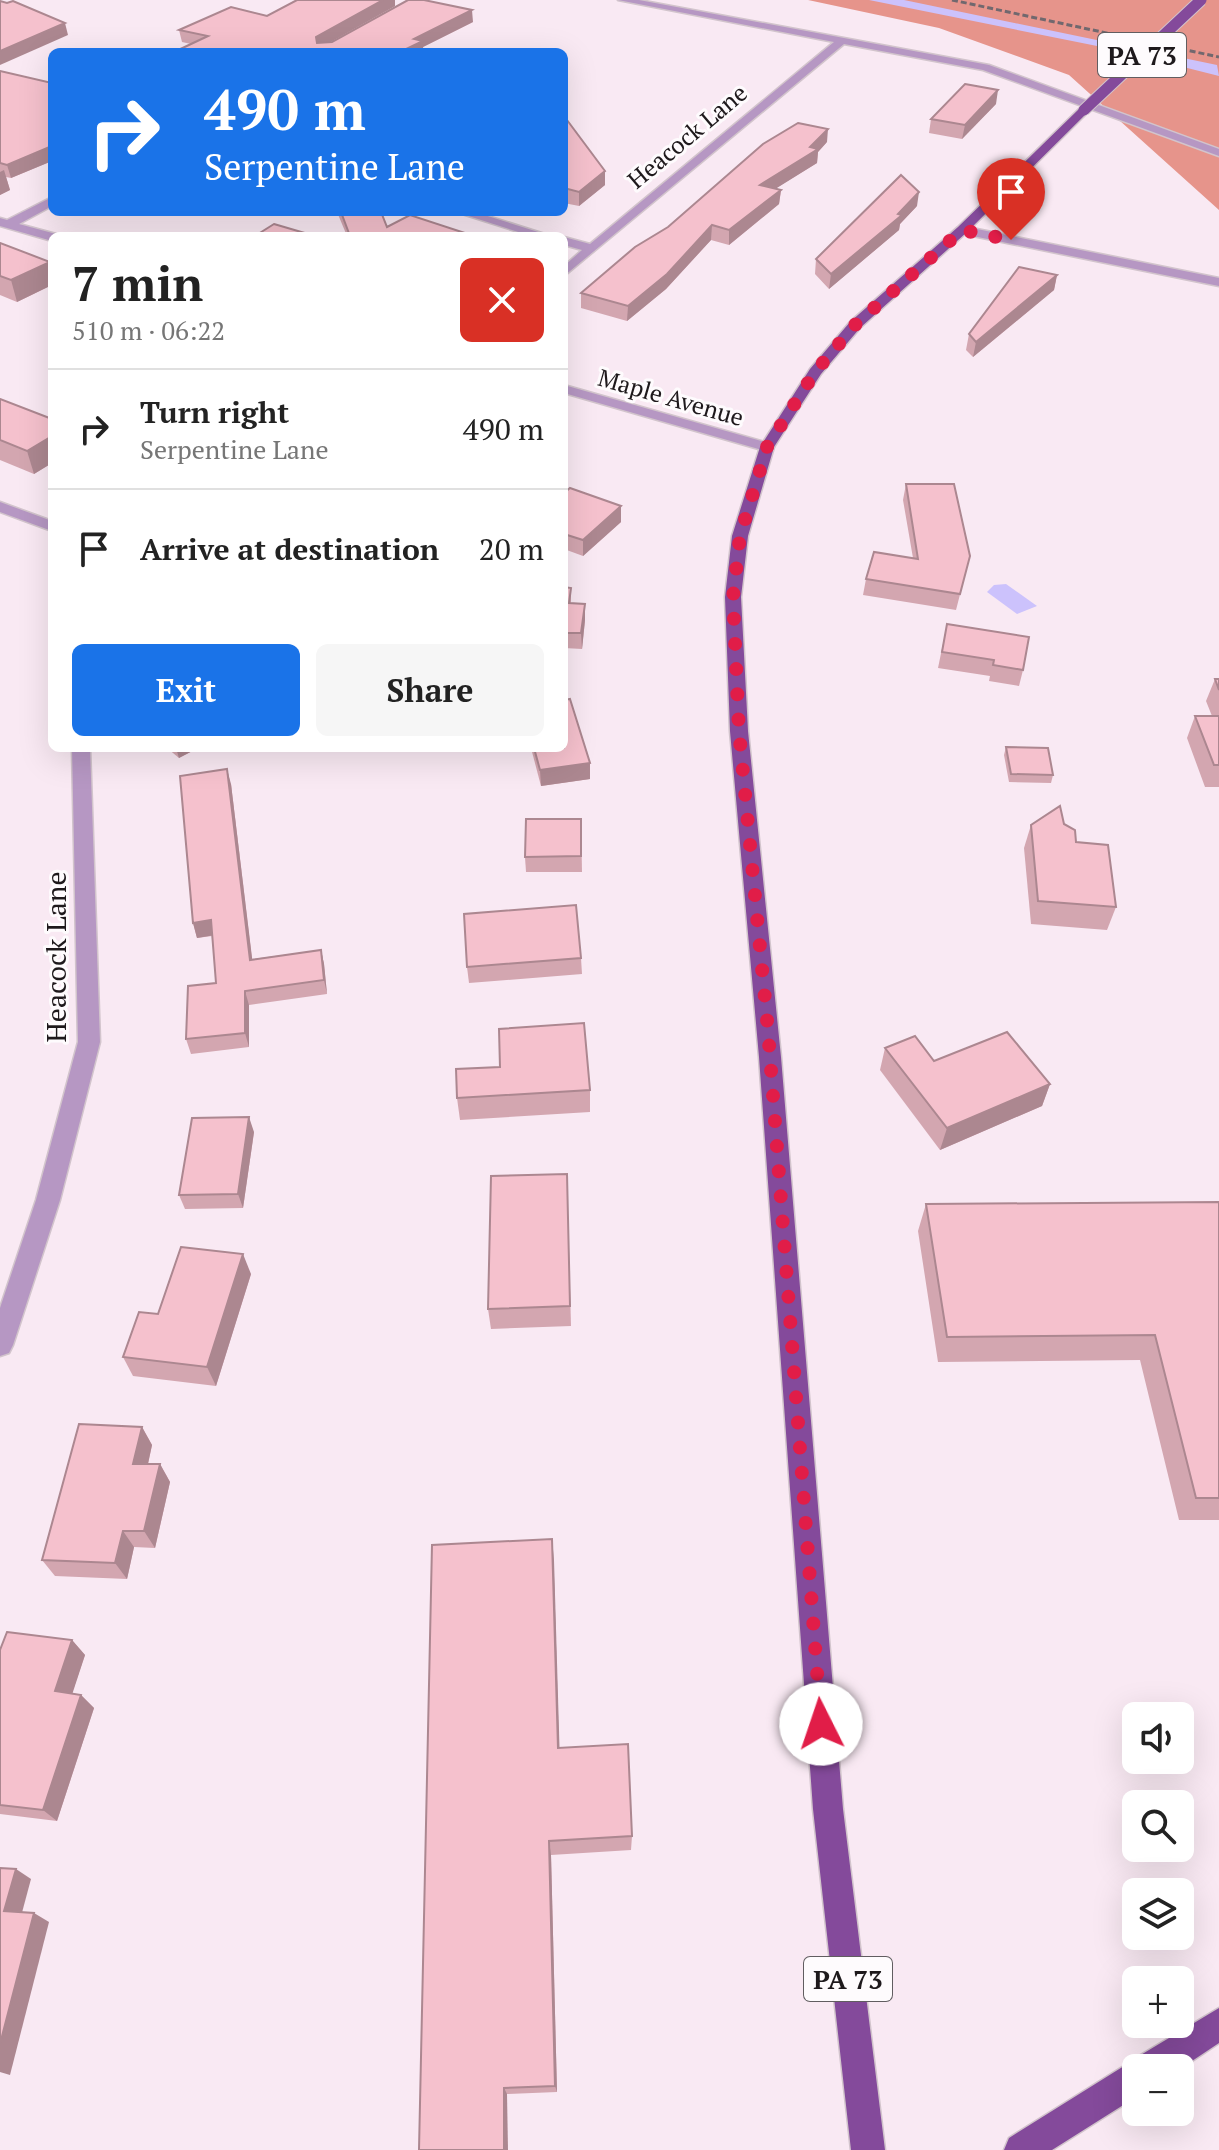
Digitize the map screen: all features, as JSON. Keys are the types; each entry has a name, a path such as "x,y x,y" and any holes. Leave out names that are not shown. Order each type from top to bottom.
{"main road":[{"name":"PA 73","path":"868,2150 828,1809 769,1043 739,731 735,581 740,536 767,447 815,372 855,325 962,230 1201,0"},
{"path":"1173,2054 1219,2024"},
{"path":"1021,2150 1122,2087"}],"street":[{"path":"623,0 1007,73 1219,153"},
{"name":"Heacock Lane","path":"568,269 843,40"},
{"path":"5,223 48,203"},
{"path":"476,216 531,232"},
{"path":"5,223 48,236"},
{"path":"962,230 1219,282"},
{"path":"568,242 592,249"},
{"name":"Maple Avenue","path":"568,390 767,447"},
{"path":"0,507 48,525"},
{"name":"Heacock Lane","path":"0,1345 48,1200 89,1042 81,752"}],"shaded area":[{"path":"808,0 1219,0 1219,210 1069,75 939,28"},
{"path":"869,0 904,0 1217,65 1219,76 1112,49"},
{"path":"1006,584 1037,606 1017,614 987,592 994,585"}],"building":[{"path":"297,0 383,0 316,37 317,43 332,42 408,0 424,0 472,10 414,39 423,41 408,48 182,48 208,36 179,30 231,7 267,16"},
{"path":"0,1 13,1 65,23 0,51"},
{"path":"0,71 48,82 48,148 7,165 0,163"},
{"path":"965,84 998,90 965,125 931,119"},
{"path":"568,121 605,171 579,192 568,189"},
{"path":"798,123 828,129 810,147 818,149 760,185 781,190 729,230 712,225 667,274 628,306 581,293 635,247 668,227 763,144"},
{"path":"901,175 919,192 898,214 902,215 831,274 816,259"},
{"path":"342,216 383,216 387,227 413,216 462,232 348,232"},
{"path":"274,224 301,232 261,232"},
{"path":"0,243 48,261 11,280 0,276"},
{"path":"1019,267 1057,275 976,342 969,334"},
{"path":"0,399 48,417 48,438 27,451 0,440"},
{"path":"906,484 954,484 970,556 960,594 866,579 874,552 918,559"},
{"path":"568,490 621,506 583,540 568,535"},
{"path":"568,588 571,588 569,603 585,604 581,633 568,633"},
{"path":"947,624 1029,637 1023,670 993,665 994,660 942,652"},
{"path":"568,699 590,763 540,770 535,752 568,752"},
{"path":"1195,716 1219,716 1219,765 1214,765"},
{"path":"1006,747 1048,748 1053,775 1011,774"},
{"path":"227,769 250,960 321,950 324,980 245,991 245,1033 186,1039 188,986 216,983 211,920 193,923 180,776"},
{"path":"1060,806 1064,824 1075,830 1076,842 1108,845 1116,907 1038,901 1031,825"},
{"path":"526,819 581,819 581,856 525,857"},
{"path":"576,905 581,958 467,967 464,914"},
{"path":"584,1023 590,1090 457,1098 456,1069 500,1067 499,1029"},
{"path":"1007,1032 1050,1084 947,1128 885,1048 915,1036 934,1061"},
{"path":"249,1117 238,1194 179,1195 192,1118"},
{"path":"567,1174 570,1306 488,1309 491,1176"},
{"path":"1219,1202 1219,1498 1196,1498 1155,1335 947,1337 926,1204"},
{"path":"181,1247 243,1254 207,1367 123,1357 139,1312 158,1314"},
{"path":"79,1424 142,1427 133,1464 160,1464 144,1531 123,1531 115,1563 42,1560"},
{"path":"552,1539 558,1748 628,1744 632,1836 549,1841 555,2086 504,2088 504,2150 419,2150 432,1545"},
{"path":"7,1632 72,1640 55,1691 81,1695 43,1810 0,1805 0,1650"},
{"path":"0,1868 16,1869 4,1911 34,1913 0,2044"}],"railway":[{"path":"952,0 1219,57"}],"route":[{"path":"821,1724 768,1030 739,731 733,597 740,536 767,447 815,372 855,325 962,230 1011,240"}]}
